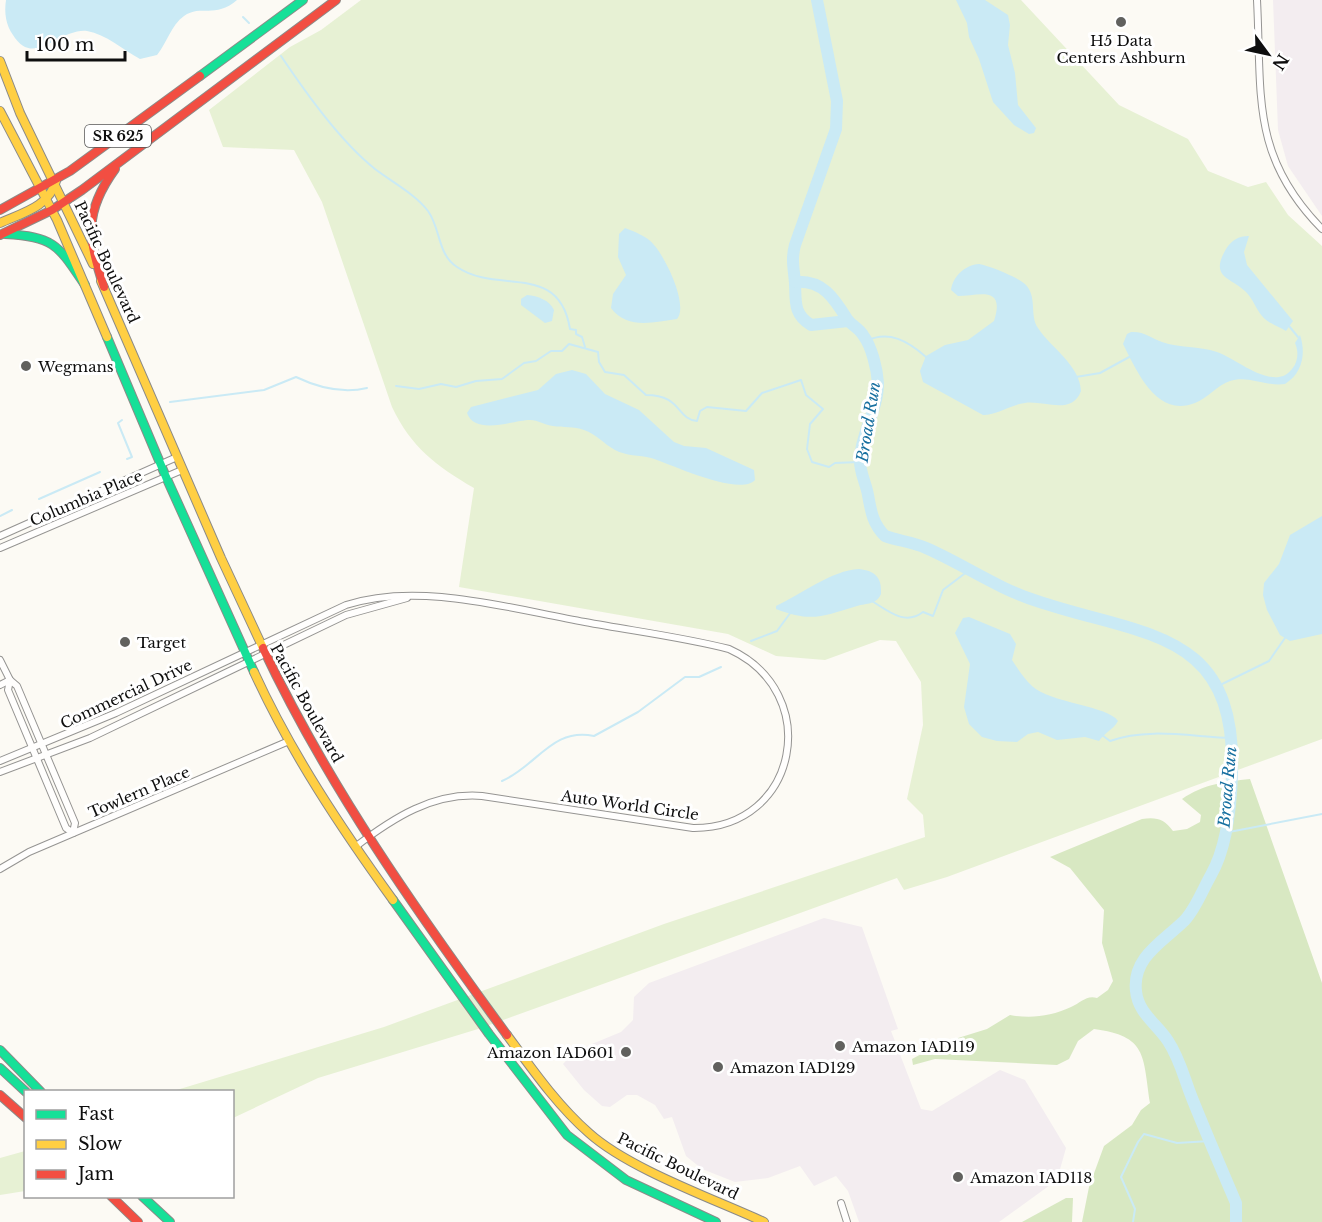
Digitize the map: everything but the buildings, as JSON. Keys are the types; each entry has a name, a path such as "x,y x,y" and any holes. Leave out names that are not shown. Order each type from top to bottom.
{"main road":[{"name":"SR 625","path":"0,210 56,181 303,0"},
{"name":"SR 625","path":"1,235 52,210 122,161 336,0"},
{"name":"Pacific Boulevard","path":"0,61 20,113 56,181 104,287 260,645 306,735 369,837 472,987 560,1105 606,1146 631,1161 764,1222"},
{"name":"Pacific Boulevard","path":"0,111 52,210 166,477 250,663 289,741 355,847 553,1121 582,1148 626,1180 716,1222"},
{"path":"104,287 89,239 89,226 101,191 122,161"},
{"path":"0,223 47,200 53,193 56,181"},
{"path":"1,235 32,235 46,238 57,246 85,285"},
{"path":"0,1050 39,1090"},
{"path":"0,1068 24,1090"},
{"path":"0,1095 24,1116"},
{"path":"112,1198 138,1222"},
{"path":"143,1198 170,1222"}],"street":[{"path":"1257,0 1263,113 1269,151 1287,188 1322,229"},
{"name":"Columbia Place","path":"0,536 177,457"},
{"name":"Columbia Place","path":"0,548 182,470"},
{"name":"Auto World Circle","path":"260,645 363,599 393,595 458,600 729,649 752,662 778,692 788,719 788,752 778,781 763,800 736,819 715,827 682,826 482,796 460,796 436,800 412,810 355,847"},
{"name":"Auto World Circle","path":"250,663 346,615 412,596"},
{"name":"Commercial Drive","path":"0,761 43,745 260,645"},
{"path":"0,660 10,680 17,686 43,745 75,823 73,833 66,828 8,690 10,680"},
{"name":"Commercial Drive","path":"0,772 110,729 250,663"},
{"path":"0,685 10,680"},
{"name":"Towlern Place","path":"0,869 29,852 289,741"},
{"path":"841,1203 847,1222"}],"shaded area":[{"path":"1273,0 1322,0 1322,216 1288,166 1278,130"},
{"path":"824,918 862,927 898,1029 891,1031 921,1109 932,1111 1000,1070 1025,1080 1066,1148 1057,1180 999,1222 859,1222 848,1191 836,1176 814,1186 800,1166 768,1178 735,1182 702,1169 686,1156 672,1117 664,1119 655,1105 637,1095 627,1095 610,1107 602,1106 584,1090 563,1064 575,1051 621,1032 633,1020 634,997 649,983"}],"green space":[{"path":"361,0 1021,0 1119,105 1188,139 1208,171 1248,187 1266,182 1288,215 1322,246 1322,739 947,877 904,890 897,878 478,1029 318,1078 234,1118 234,1090 177,1090 384,1027 664,924 925,837 923,815 907,799 923,725 921,682 896,641 880,640 825,660 776,656 728,634 459,587 474,488 436,463 416,444 399,421 392,407 322,202 294,150 223,147 209,110 290,47 321,30"},
{"path":"1250,779 1322,983 1322,1222 1082,1222 1089,1187 1104,1146 1132,1125 1141,1110 1150,1103 1143,1060 1133,1043 1111,1032 1094,1029 1078,1041 1069,1059 1057,1065 935,1059 913,1065 912,1059 942,1043 987,1029 1010,1015 1034,1017 1049,1015 1087,998 1097,998 1108,990 1113,981 1102,943 1104,910 1070,868 1050,857 1142,819 1160,820 1173,831 1187,829 1200,822 1201,815 1182,799 1206,787"},
{"path":"24,1151 24,1191 0,1195 0,1158"},
{"path":"1066,1198 1073,1198 1072,1222 1022,1222"}],"water":[{"path":"6,0 237,0 222,9 196,11 184,16 176,24 157,55 140,59 108,39 87,31 67,35 38,48 29,48 21,44 9,27 5,10"},
{"path":"956,0 985,0 1008,15 1010,25 1008,45 1015,73 1018,105 1036,128 1034,133 1029,134 1014,125 993,102 969,37 967,23"},
{"path":"625,228 648,239 664,260 678,293 680,312 677,319 650,323 633,322 617,315 611,308 613,294 626,275 618,257 619,234"},
{"path":"1249,236 1244,252 1247,265 1293,321 1286,331 1265,319 1246,292 1224,276 1221,271 1221,259 1228,246 1238,238"},
{"path":"979,264 1016,278 1029,289 1035,323 1076,373 1081,391 1077,399 1064,405 1025,403 983,415 923,382 920,371 926,356 945,345 968,340 994,321 997,309 993,297 981,294 958,296 951,290 960,272"},
{"path":"527,295 549,304 554,310 552,321 545,323 521,305 521,299"},
{"path":"1131,332 1144,334 1169,344 1217,352 1265,376 1284,375 1292,369 1297,357 1295,343 1300,335 1303,356 1296,374 1285,384 1244,379 1230,381 1200,401 1181,406 1169,404 1159,398 1142,378 1123,344 1127,334"},
{"path":"572,370 586,374 605,394 639,410 674,442 684,446 706,448 754,470 755,480 747,484 735,485 704,478 651,458 619,452 580,429 553,426 530,420 496,425 478,424 471,420 467,413 471,407 538,390 556,374"},
{"path":"1322,516 1322,634 1290,641 1280,635 1267,610 1263,595 1264,583 1279,564 1290,535"},
{"path":"859,569 873,573 879,579 881,594 874,602 826,615 808,617 776,609 776,606 827,578"},
{"path":"969,617 1010,634 1016,644 1012,660 1024,677 1040,692 1103,712 1118,721 1116,724 1099,741 1085,737 1057,740 1038,732 1028,734 1017,742 997,741 982,737 969,724 964,707 970,664 955,633 963,618"}],"waterway":[{"name":"Broad Run","path":"817,0 837,101 836,129 795,245 793,260 796,301 798,312 811,325 848,321"},
{"path":"243,17 249,23"},
{"path":"281,56 312,101 349,145 428,211 442,248 451,262 473,275 525,283 540,287 553,295 564,308 570,329 576,330 576,334 582,337 585,347"},
{"name":"Broad Run","path":"795,282 813,284 827,292 861,333 871,352 878,383 873,412 863,440 860,464 873,517 885,536 926,548 1022,596 1147,633 1176,646 1200,665 1219,690 1229,726 1232,774 1229,813 1221,852 1193,910 1144,959 1136,979 1136,991 1140,1006 1164,1035 1179,1062 1236,1203 1236,1222"},
{"path":"1289,326 1298,337"},
{"path":"866,341 883,337 898,339 926,357"},
{"path":"396,386 419,389 441,384 456,387 476,381 502,379 524,363 536,361 551,351 562,351 569,344 598,352 599,362 605,372 624,375 646,395 666,399 685,416 697,421 700,411 707,407 746,411 762,393 801,380 806,395 823,409 810,424 807,449 812,462 829,467 835,463 859,462"},
{"path":"1076,377 1100,373 1131,356"},
{"path":"170,402 264,390 296,377 331,389 367,388"},
{"path":"122,420 118,423 132,457 127,459"},
{"path":"39,499 100,472"},
{"path":"0,516 12,510"},
{"path":"872,601 897,616 910,618 923,612 933,616 943,590 968,571"},
{"path":"751,641 777,631 791,612"},
{"path":"1216,687 1269,661 1287,635"},
{"path":"502,781 556,742 579,735 594,736 638,712 685,677 699,677 721,667"},
{"path":"1102,735 1110,741 1140,734 1232,738"},
{"path":"1224,833 1322,814"},
{"path":"1133,1222 1135,1209 1121,1177 1144,1134 1177,1143 1210,1141"}],"traffic: fast":[{"path":"200,76 303,0"},
{"path":"5,234 35,238 54,246 85,285"},
{"path":"107,337 166,477 254,672"},
{"path":"393,900 489,1034 567,1135 626,1180 716,1222"},
{"path":"0,1050 39,1090"},
{"path":"0,1068 24,1090"},
{"path":"144,1198 170,1222"}],"traffic: slow":[{"path":"0,61 20,113 93,264"},
{"path":"0,111 57,220 107,337"},
{"path":"0,223 41,203 56,181"},
{"path":"101,281 221,558 263,648"},
{"path":"254,672 284,732 318,789 393,900"},
{"path":"507,1035 566,1111 606,1146 649,1171 764,1222"}],"traffic: jam":[{"path":"0,235 52,210 82,190 336,0"},
{"path":"0,210 70,171 200,76"},
{"path":"104,287 94,254 93,213 115,169"},
{"path":"263,648 288,699 345,799 407,895 507,1035"},
{"path":"0,1095 24,1116"},
{"path":"113,1198 138,1222"}],"place":[{"name":"H5 Data Centers Ashburn","path":"1121,22"},
{"name":"Wegmans","path":"26,366"},
{"name":"Target","path":"125,642"},
{"name":"Amazon IAD119","path":"840,1046"},
{"name":"Amazon IAD601","path":"626,1052"},
{"name":"Amazon IAD129","path":"718,1067"},
{"name":"Amazon IAD118","path":"958,1177"}]}
